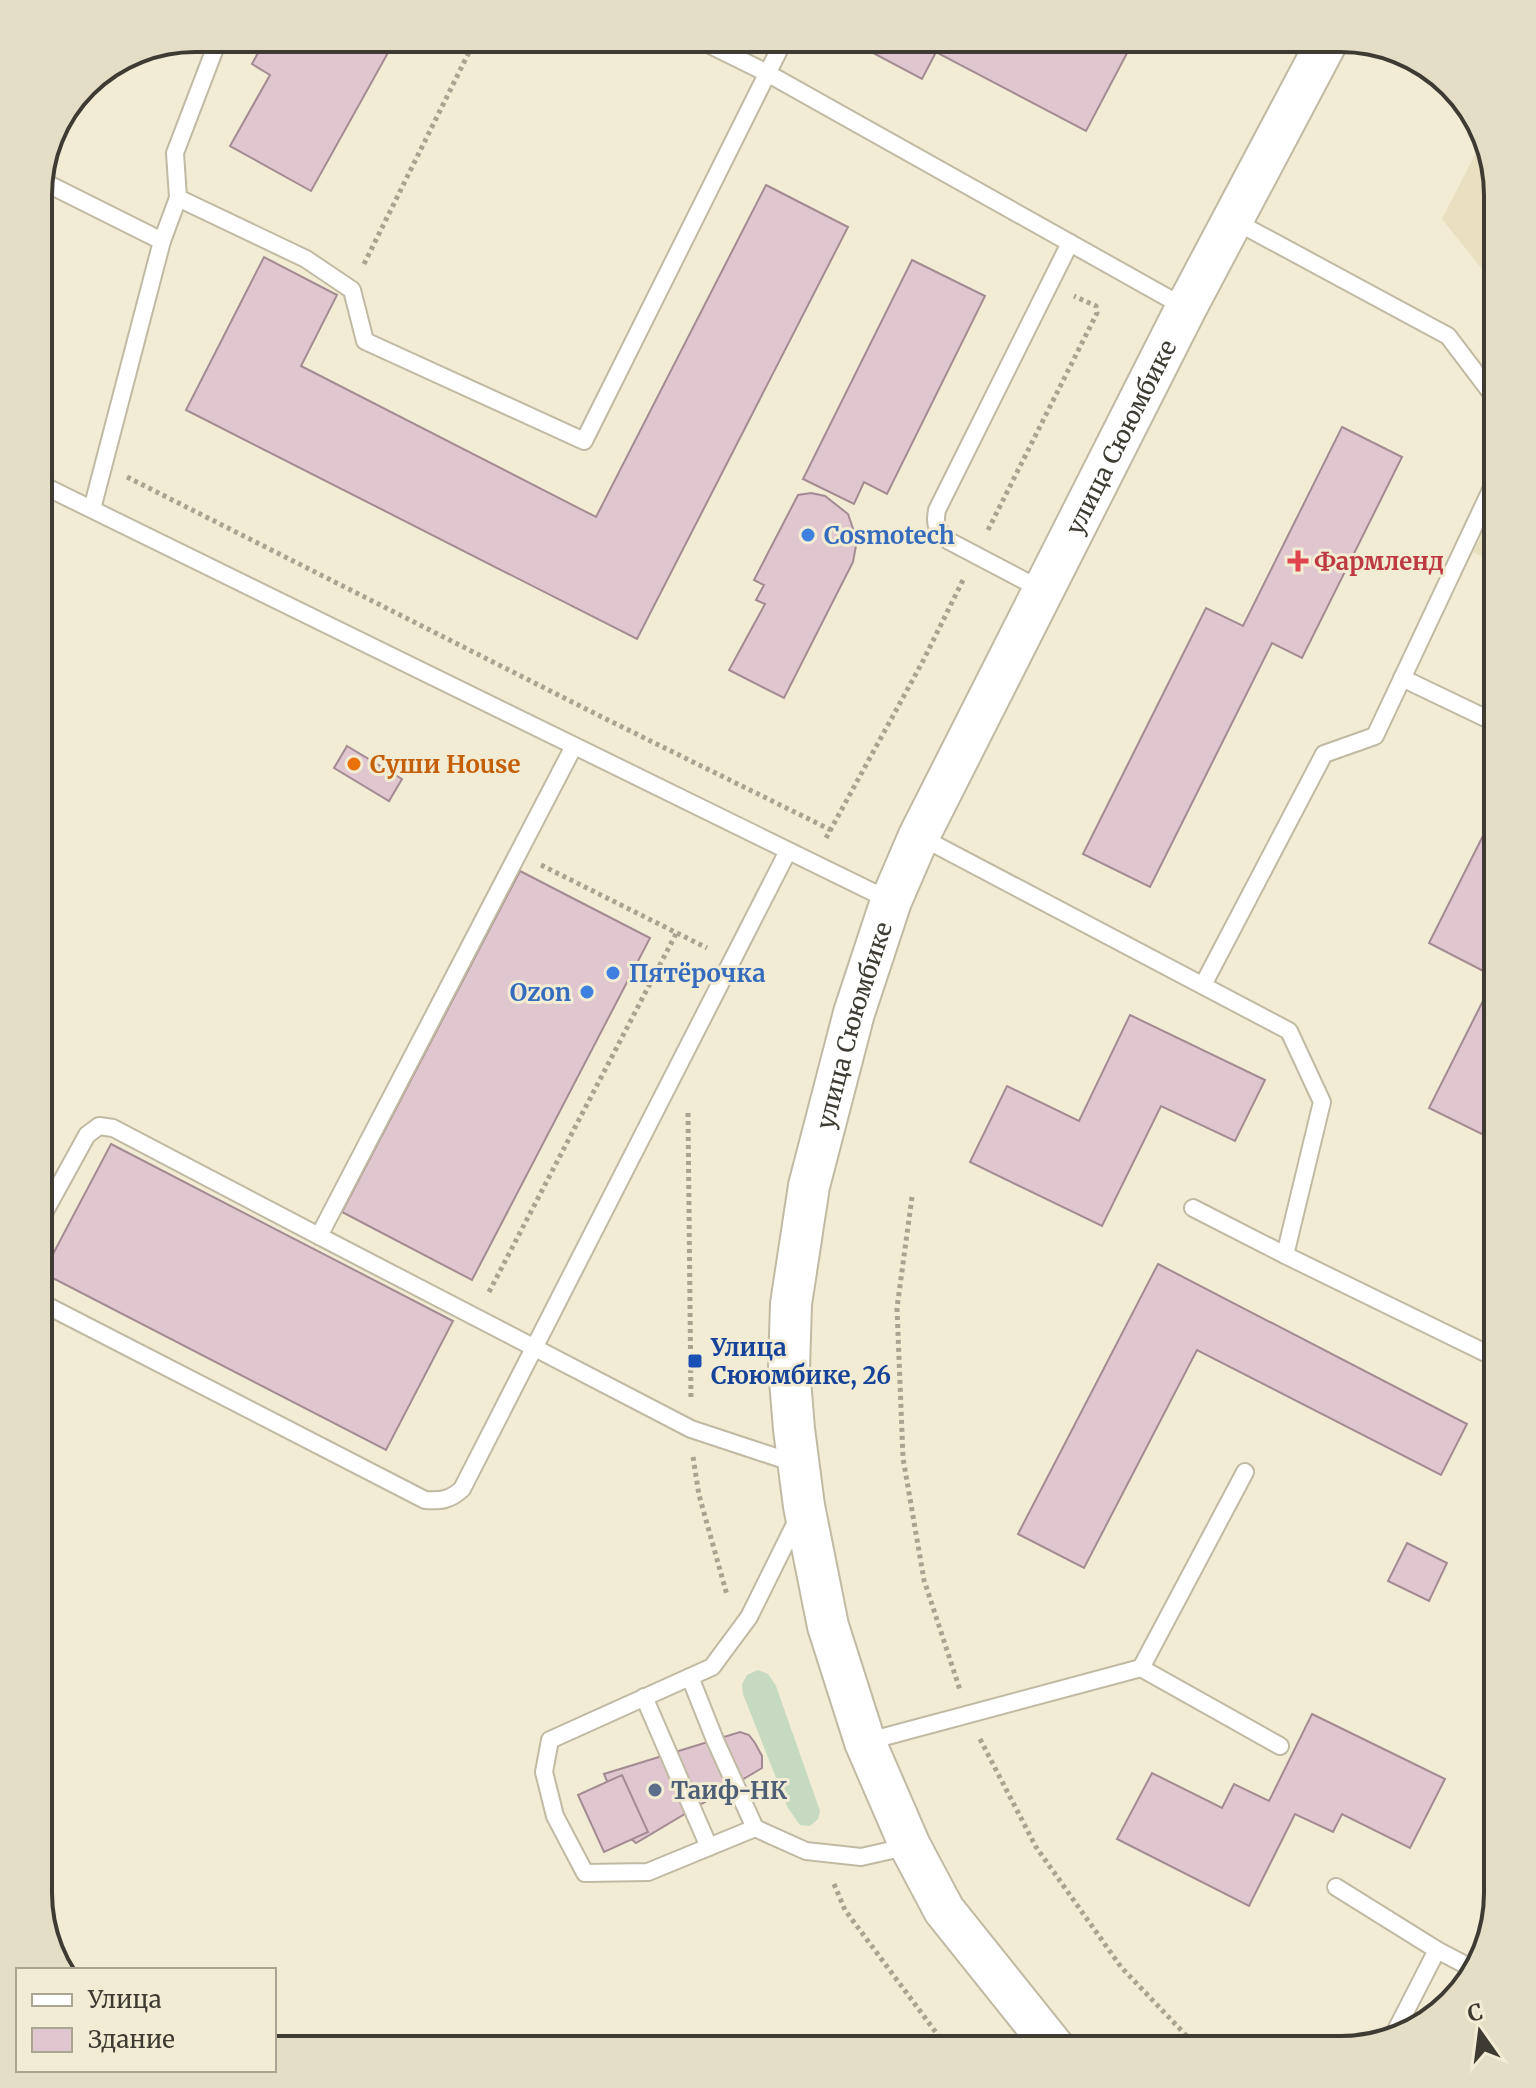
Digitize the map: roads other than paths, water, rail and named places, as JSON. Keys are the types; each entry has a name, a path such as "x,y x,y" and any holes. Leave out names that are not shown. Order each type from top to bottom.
{"street":[{"name":"улица Сююмбике","path":"1045,2036 944,1910 910,1846 865,1742 828,1626 804,1506 789,1352 791,1304 809,1186 854,1013 891,901 919,836 1186,308 1322,52"}],"lane":[{"path":"92,509 162,241 178,198 175,153 214,52"},
{"path":"724,52 1186,308"},
{"path":"178,198 306,259 352,290 365,341 584,441 778,52"},
{"path":"52,186 162,241"},
{"path":"1233,220 1448,336 1484,384"},
{"path":"1044,591 949,541 937,530 937,510 1070,243"},
{"path":"52,490 891,901"},
{"path":"1203,985 1324,754 1375,736 1484,505"},
{"path":"1402,678 1484,717"},
{"path":"319,1236 574,746"},
{"path":"919,836 1289,1031 1322,1102 1285,1255"},
{"path":"52,1308 425,1500 440,1501 462,1489 788,851"},
{"path":"52,1199 87,1135 99,1126 113,1128 691,1429 799,1464"},
{"path":"1193,1208 1484,1352"},
{"path":"1141,1668 1245,1472"},
{"path":"755,1828 648,1872 585,1873 555,1816 544,1772 550,1740 712,1667 749,1617 804,1506"},
{"path":"865,1742 1141,1668 1280,1746"},
{"path":"690,1677 755,1828 806,1851 861,1857 910,1846"},
{"path":"644,1697 709,1847"},
{"path":"1336,1887 1465,1965"},
{"path":"1400,2023 1437,1950"}],"place":[{"name":"Cosmotech","path":"808,535"},
{"name":"Фармленд","path":"1298,561"},
{"name":"Суши House","path":"354,764"},
{"name":"Пятёрочка","path":"613,973"},
{"name":"Ozon","path":"587,992"},
{"name":"Улица Сююмбике, 26","path":"695,1361"},
{"name":"Таиф-НК","path":"655,1790"}]}
